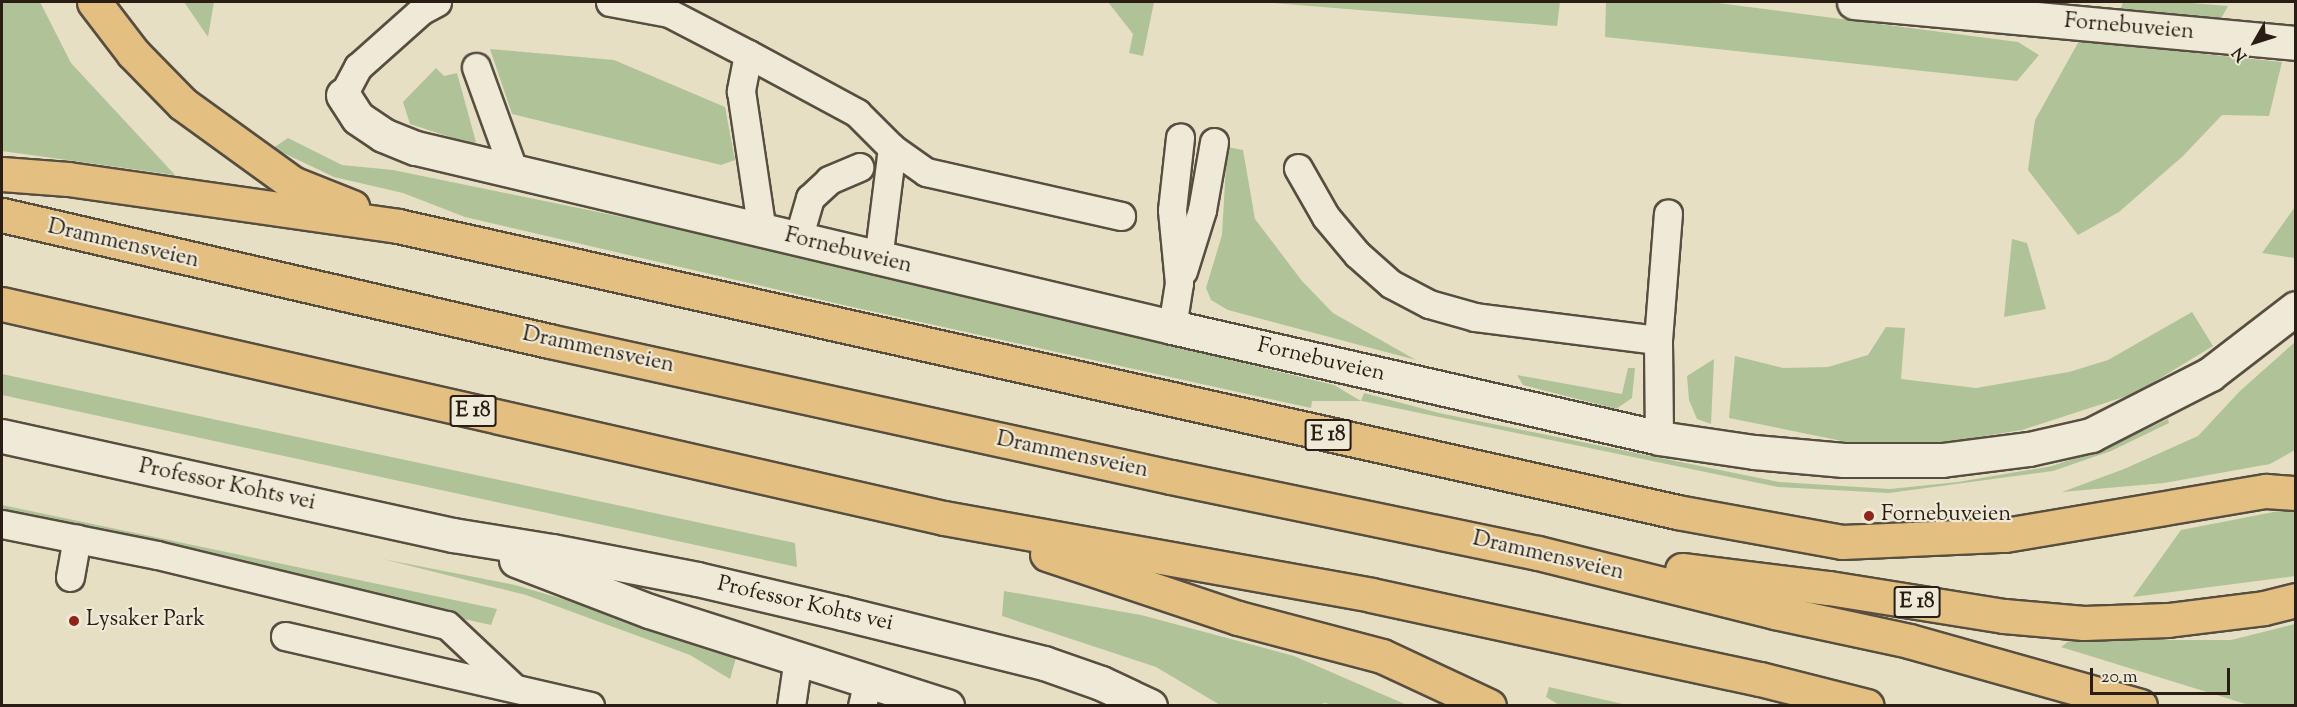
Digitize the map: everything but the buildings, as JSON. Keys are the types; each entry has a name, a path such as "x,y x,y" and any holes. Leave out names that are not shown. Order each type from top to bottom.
{"highway":[{"name":"E 18","path":"93,2 133,53 183,104 240,147 292,183 398,226"},
{"name":"E 18","path":"2,174 68,179 398,226 1677,512 1842,542 2005,535 2281,492 2295,478"},
{"name":"Drammensveien","path":"2,216 687,371 1171,477 1538,553 1775,612 1909,641 2140,705"},
{"name":"E 18","path":"2,304 944,518 1371,595 1760,679 1867,705"},
{"name":"E 18","path":"944,518 1238,618 1382,656 1489,705"},
{"name":"E 18","path":"1538,553 1829,588 2004,616 2084,622 2168,620 2264,608 2295,600"}],"street":[{"name":"Fornebuveien","path":"1854,2 2295,44"},
{"name":"Fornebuveien","path":"343,95 358,118 383,135 416,148 513,169 878,260 1659,438 1754,452 1844,460 1942,460 2030,450 2091,435 2152,406 2210,374 2295,308"},
{"name":"Professor Kohts vei","path":"2,436 453,535 552,551 686,577 842,613 1044,663 1101,683 1150,705"},
{"name":"Professor Kohts vei","path":"453,535 649,611 798,658 865,693 947,705"}],"lane":[{"path":"343,95 358,67 422,10 437,2"},
{"path":"610,2 669,13 748,54 856,113 892,148 927,172 1121,216"},
{"path":"748,54 741,91 762,231"},
{"path":"476,67 513,169"},
{"path":"1179,283 1172,210 1180,137"},
{"path":"1172,327 1179,283 1202,210 1214,142"},
{"path":"878,260 892,148"},
{"path":"798,239 810,198 829,180 859,167"},
{"path":"1298,168 1326,217 1357,254 1391,284 1429,304 1475,317 1658,340"},
{"path":"1659,438 1658,340 1668,213"},
{"path":"2,524 158,555 447,625 513,687"},
{"path":"70,577 77,540"},
{"path":"285,636 590,705"},
{"path":"791,705 798,658"}],"green space":[{"path":"2,2 40,2 71,63 175,175 2,151"},
{"path":"184,2 214,2 208,37"},
{"path":"1108,2 1154,2 1143,56 1129,53 1133,34"},
{"path":"1262,2 1560,2 1557,26"},
{"path":"1606,2 1710,2 2018,42 2039,55 2017,81 1605,37"},
{"path":"2123,2 2179,2 2228,6 2216,28 2116,22"},
{"path":"2079,41 2282,62 2269,116 2222,115 2183,156 2119,212 2078,235 2028,170 2035,120"},
{"path":"490,49 614,60 725,107 735,160 721,165 512,114"},
{"path":"436,68 444,76 457,73 476,142 471,144 410,124 403,102"},
{"path":"288,138 342,165 393,170 739,241 1334,385 1361,401 1312,401 1311,408 848,306 465,217 403,193 334,177 273,148"},
{"path":"1227,147 1243,150 1255,219 1302,281 1333,313 1416,360 1228,310 1211,300 1206,288 1222,235"},
{"path":"2295,207 2295,258 2262,253"},
{"path":"2012,239 2027,243 2046,309 2004,317"},
{"path":"2192,312 2213,346 2136,393 2022,430 1935,444 1852,443 1729,418 1735,356 1783,368 1828,367 1868,355 1886,327 1905,328 1901,379 1976,388 2069,372 2108,360"},
{"path":"2295,342 2295,450 2270,464 2164,483 2062,492 2124,469 2198,436 2240,391"},
{"path":"1714,359 1711,424 1697,419 1689,400 1687,376"},
{"path":"1628,368 1635,368 1632,398 1616,409 1523,385 1517,375 1622,394"},
{"path":"2,374 795,543 797,567 2,395"},
{"path":"1364,393 1439,413 1779,482 1890,489 1958,482 2052,466 2111,446 2168,419 2169,423 2111,451 2053,471 1889,493 1778,487 1361,401"},
{"path":"2,505 497,609 491,625 2,517"},
{"path":"2279,511 2295,511 2295,576 2133,597 2181,530"},
{"path":"383,559 515,585 597,609 736,658 730,679 690,655 526,595"},
{"path":"1004,591 1141,615 1294,656 1407,705 1337,706 1325,703 1314,706 1220,705 1156,667 1002,616"},
{"path":"2295,624 2295,705 2249,705 2061,647 2070,640 2231,640"},
{"path":"1549,687 1627,705 1559,705 1546,697"}],"place":[{"name":"Fornebuveien","path":"1869,516"},
{"name":"Lysaker Park","path":"74,621"}]}
